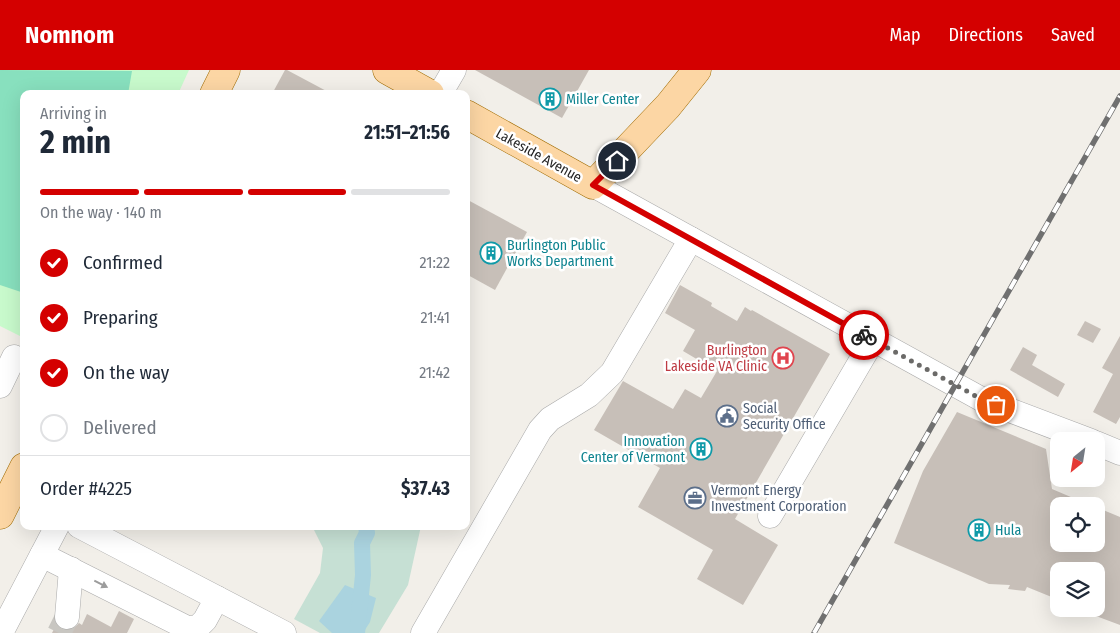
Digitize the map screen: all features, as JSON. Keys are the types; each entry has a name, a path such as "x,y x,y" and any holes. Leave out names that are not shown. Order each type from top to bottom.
{"main road":[{"path":"216,90 226,70"},
{"path":"387,70 423,90"},
{"path":"593,185 668,106 698,70"},
{"name":"Lakeside Avenue","path":"470,116 593,185"},
{"path":"12,501 20,478"}],"street":[{"path":"442,90 454,70"},
{"name":"Lakeside Avenue","path":"593,185 983,400 1067,432"},
{"path":"423,633 540,430 550,419 589,395 612,372 691,239"},
{"path":"770,516 873,340"},
{"path":"0,386 13,356"},
{"path":"1105,446 1120,452"},
{"path":"5,632 55,530"},
{"path":"86,530 283,633"},
{"path":"42,555 186,628 197,628 205,620 217,598"},
{"path":"67,617 71,569"}],"green space":[{"path":"0,70 189,70 180,90 20,90 20,336 0,326"},
{"path":"0,70 132,71 129,90 20,90 20,292 0,285"},
{"path":"314,530 420,530 408,585 379,633 320,633 294,619 320,573 323,548"}],"water":[{"path":"345,585 376,598 370,622 363,633 332,633 319,621"}],"building":[{"path":"285,70 287,70 324,90 274,90"},
{"name":"Miller Center","path":"475,70 589,70 562,118"},
{"name":"Burlington Public Works Department","path":"470,201 527,232 495,290 470,276"},
{"name":"Innovation Center of Vermont","path":"680,285 712,303 711,306 737,321 745,307 830,354 735,519 778,545 743,605 697,579 713,550 638,507 660,468 594,430 623,381 673,409 685,389 701,398 717,371 683,351 695,330 665,313"},
{"path":"1085,321 1101,329 1093,343 1077,335"},
{"path":"1120,336 1120,417 1116,424 1093,412 1113,374 1102,368"},
{"path":"1023,347 1037,355 1032,365 1065,384 1058,397 1010,370"},
{"name":"Hula","path":"957,412 1046,449 1050,488 1071,497 1050,497 1050,552 1105,552 1105,511 1120,517 1120,625 1099,617 1105,617 1105,562 1050,562 1050,596 1027,587 1025,591 1008,589 1010,585 989,584 894,543 923,471"},
{"path":"119,611 134,619 127,633 52,633 56,625 66,631 73,629 79,623 82,625 87,614 111,627"}],"waterway":[{"path":"357,633 363,575 362,543 367,530"}],"tunnel":[{"path":"59,633 67,617"}],"railway":[{"path":"814,633 1120,96"}],"way so far":[{"path":"864,335 983,400 996,405"}],"place":[{"name":"Miller Center","path":"550,99"},
{"name":"Burlington Public Works Department","path":"491,253"},
{"name":"Burlington Lakeside VA Clinic","path":"783,358"},
{"name":"Social Security Office","path":"727,416"},
{"name":"Innovation Center of Vermont","path":"701,449"},
{"name":"Vermont Energy Investment Corporation","path":"695,498"},
{"name":"Hula","path":"979,530"}],"route":[{"path":"617,161 593,185 864,335"}]}
